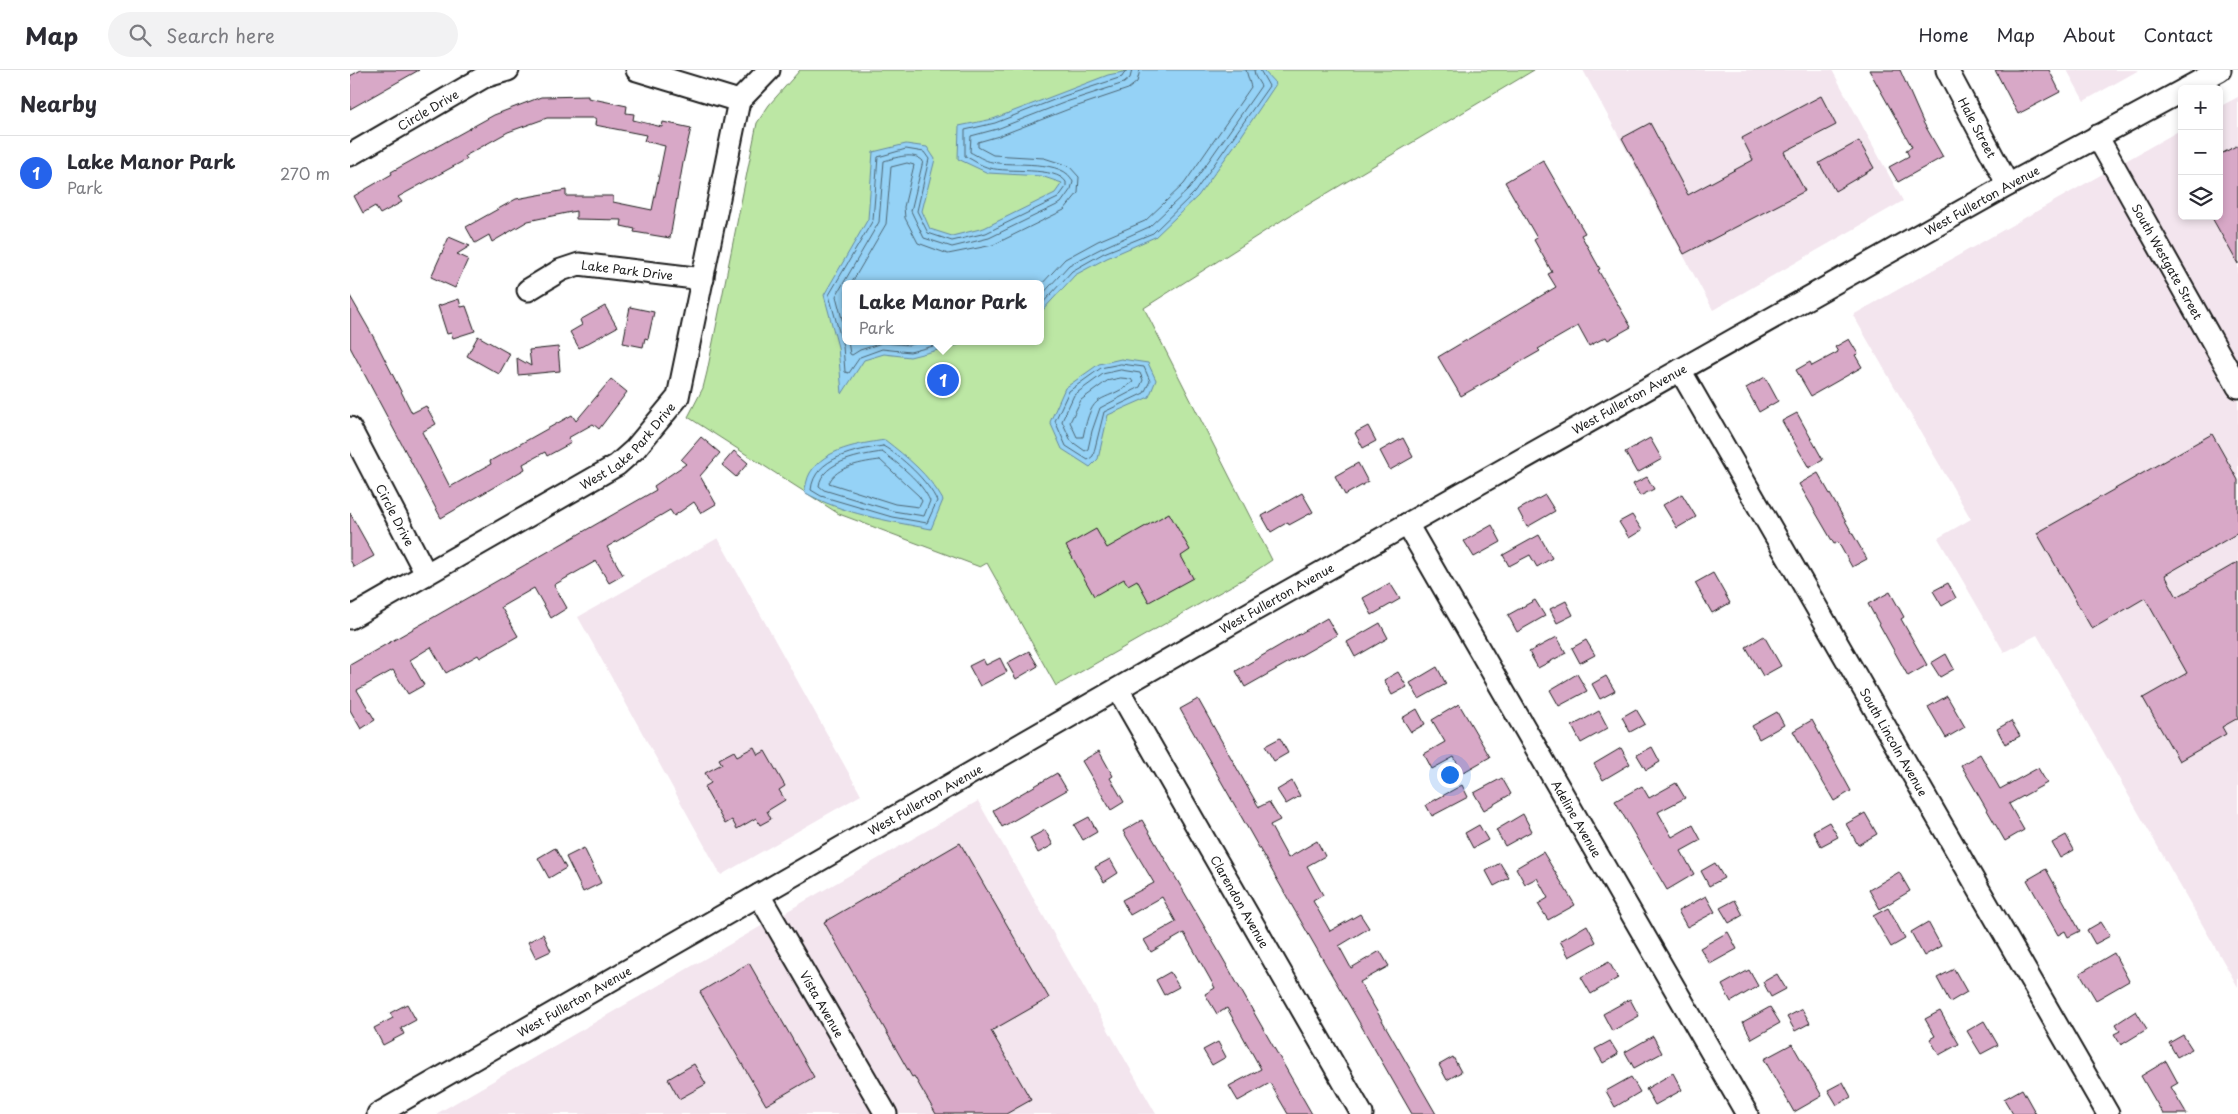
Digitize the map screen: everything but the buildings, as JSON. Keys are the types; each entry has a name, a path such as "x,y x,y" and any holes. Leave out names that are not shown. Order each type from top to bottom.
{"street":[{"name":"Circle Drive","path":"350,155 484,77 508,70"},
{"path":"637,70 739,101 769,70"},
{"name":"Hale Street","path":"1947,70 2008,185"},
{"path":"2192,85 2220,70"},
{"name":"West Fullerton Avenue","path":"378,1114 1407,524 2008,185 2178,93"},
{"name":"West Lake Park Drive","path":"350,618 617,465 635,449 678,397 739,101"},
{"name":"South Westgate Street","path":"2097,136 2238,386"},
{"name":"Lake Park Drive","path":"528,290 561,270 579,264 703,280"},
{"name":"South Lincoln Avenue","path":"1680,370 2108,1114"},
{"name":"Circle Drive","path":"350,428 426,574"},
{"name":"Adeline Avenue","path":"1407,524 1747,1114"},
{"name":"Clarendon Avenue","path":"1118,690 1362,1114"},
{"name":"Vista Avenue","path":"759,895 886,1114"}],"shaded area":[{"path":"1583,70 1832,70 1903,201 1713,310"},
{"path":"2067,70 2139,70 2084,101"},
{"path":"2238,97 2238,987 2037,635 2004,652 1938,538 1971,519 1853,315 2178,131 2178,220 2223,220 2223,105"},
{"path":"718,538 861,795 721,875 578,617"},
{"path":"978,801 1156,1114 436,1114"}],"green space":[{"path":"800,70 1534,70 1284,219 1144,308 1272,560 1245,578 1056,686 987,563 980,567 839,514 688,417 703,388 707,372 757,123 769,105"}],"water":[{"path":"1133,70 1263,70 1276,84 1198,196 1155,237 1107,258 1075,275 1044,309 1044,280 842,280 842,345 958,345 910,357 884,354 864,360 842,394 838,347 824,295 868,219 873,152 906,144 927,147 935,159 922,211 930,229 952,236 984,228 1055,193 1062,183 1041,176 988,173 958,159 959,126 993,119 1108,75"},
{"path":"1121,359 1148,363 1156,380 1149,397 1108,415 1098,459 1090,467 1062,449 1050,422 1065,388 1099,364"},
{"path":"885,440 931,482 943,500 931,529 882,520 850,511 819,500 804,492 810,473 825,458 844,449"}],"place":[{"name":"Lake Manor Park","path":"943,380"}]}
